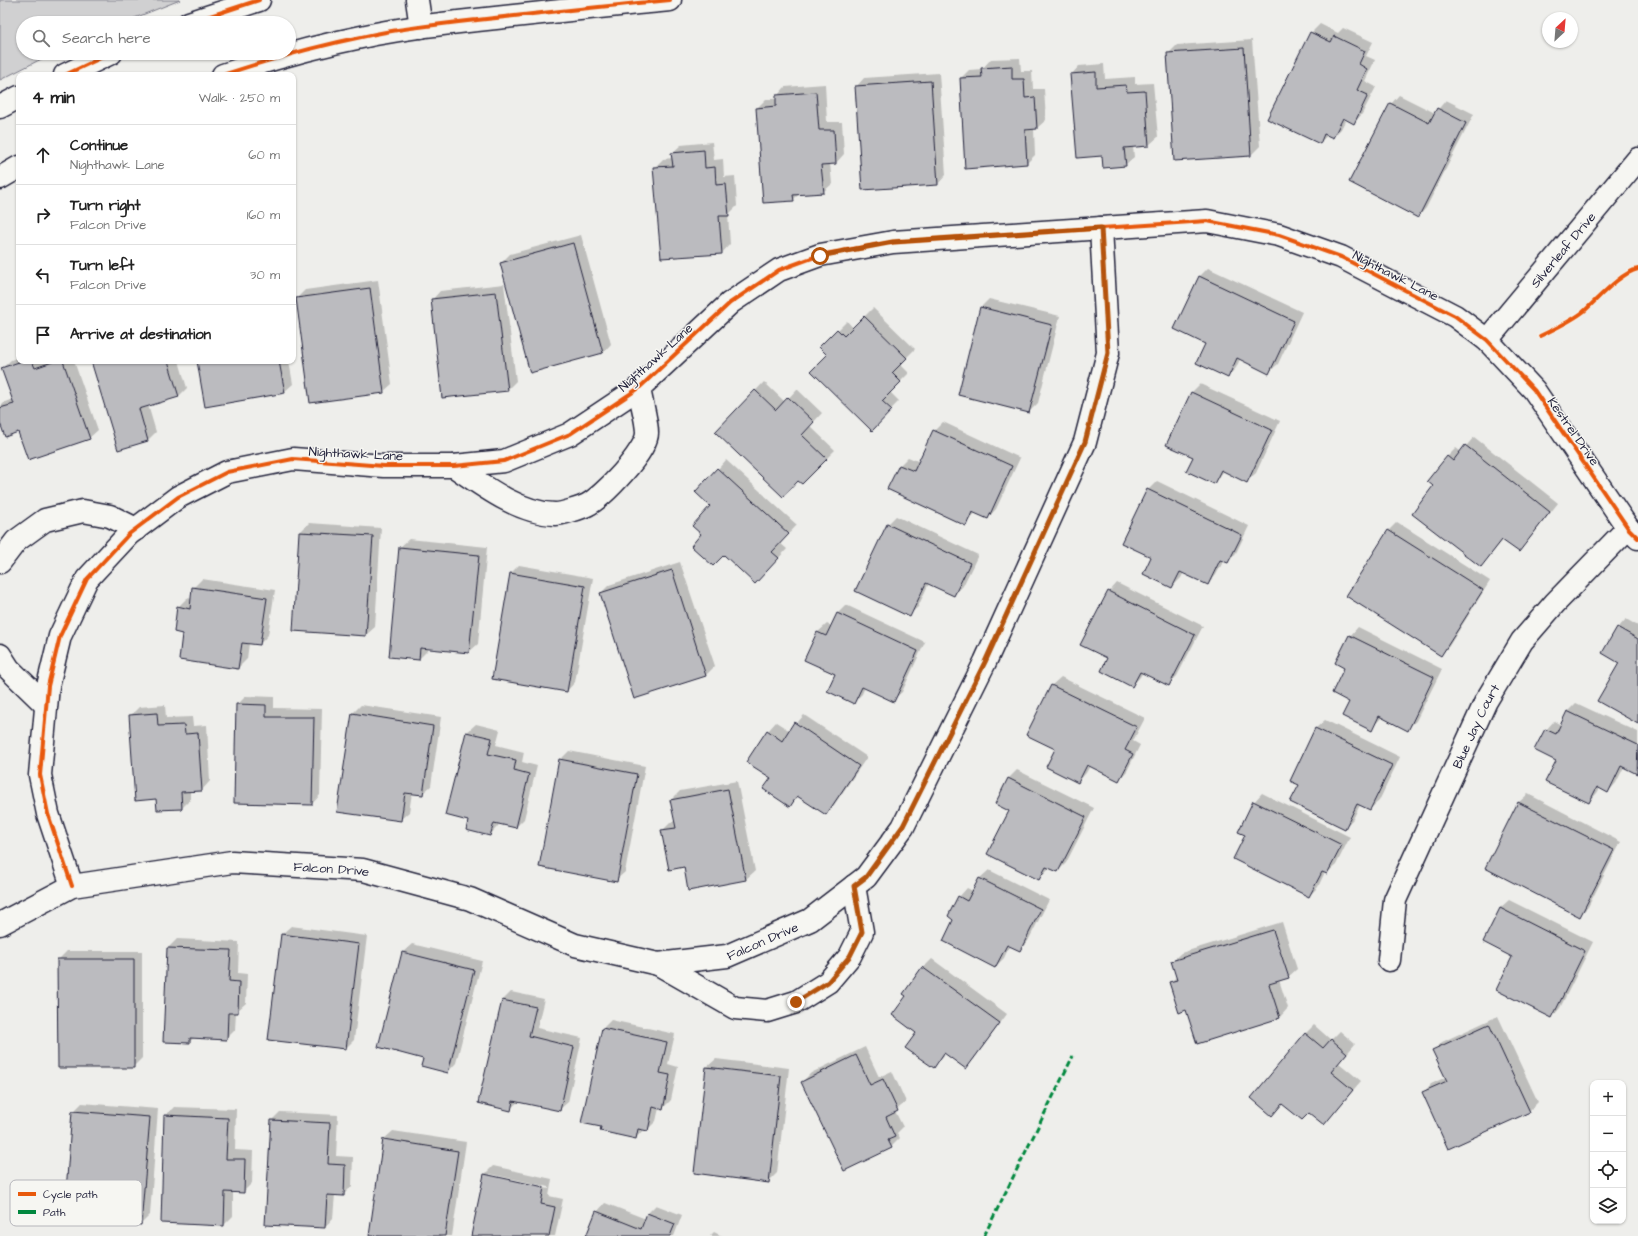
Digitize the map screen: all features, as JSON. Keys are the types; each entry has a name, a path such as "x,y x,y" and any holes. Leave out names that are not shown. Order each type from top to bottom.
{"street":[{"path":"210,16 259,0"},
{"path":"417,0 421,27"},
{"path":"296,53 367,36 421,27 670,0"},
{"path":"71,72 96,60"},
{"path":"232,72 270,60"},
{"path":"0,107 16,99"},
{"name":"Silverleaf Drive","path":"1487,340 1638,160"},
{"path":"0,178 16,169"},
{"name":"Nighthawk Lane","path":"72,886 48,814 40,775 48,686 60,636 87,579 129,534 178,497 227,472 293,459 384,466 454,466 504,461 570,434 639,388 730,303 779,270 820,256 893,242 1207,221 1279,235 1342,257 1455,316 1487,340"},
{"name":"Falcon Drive","path":"658,964 727,956 810,920 866,877 903,826 985,662 1085,442 1108,353 1101,228"},
{"name":"Kestrel Drive","path":"1487,340 1534,390 1633,533"},
{"name":"Nighthawk Lane","path":"454,466 500,497 526,508 556,514 588,504 614,484 636,457 647,435 639,388"},
{"path":"0,562 16,541 46,520 83,510 110,516 136,529"},
{"name":"Blue Jay Court","path":"1389,960 1395,900 1486,701 1522,641 1554,603 1633,533"},
{"path":"0,655 9,669 46,704"},
{"name":"Falcon Drive","path":"0,924 72,886 232,862 363,870 470,899 575,945 658,964 735,1008 767,1011 796,1002 828,982 850,956 862,932 854,886"}],"shaded area":[{"path":"0,0 180,0 140,16 16,16 16,60 39,60 0,80"}],"building":[{"path":"1310,32 1331,42 1334,36 1365,51 1359,64 1367,69 1357,90 1368,95 1354,124 1343,118 1333,138 1324,134 1320,144 1267,119"},
{"path":"1244,48 1251,156 1174,161 1167,53"},
{"path":"1012,66 1012,79 1024,79 1025,98 1035,97 1037,129 1025,130 1027,164 965,169 960,78 982,77 981,68"},
{"path":"1096,72 1096,87 1126,85 1127,92 1145,91 1149,146 1124,148 1126,166 1103,168 1102,156 1077,158 1070,74"},
{"path":"931,81 938,185 862,190 855,86"},
{"path":"816,92 819,130 834,130 836,164 821,165 824,193 793,195 794,201 763,203 756,108 776,106 776,95"},
{"path":"1390,103 1429,123 1437,108 1466,123 1418,218 1349,182"},
{"path":"704,150 705,168 715,167 716,185 726,184 729,216 719,216 722,254 661,258 653,167 673,166 671,153"},
{"path":"573,243 603,353 530,373 500,263"},
{"path":"1199,276 1294,321 1269,374 1237,358 1228,378 1196,363 1205,344 1174,329"},
{"path":"370,288 384,393 310,403 296,298"},
{"path":"496,292 508,391 442,398 431,299"},
{"path":"980,307 1052,325 1029,413 958,395"},
{"path":"864,316 907,358 892,373 901,382 882,401 892,410 872,431 811,371 827,355 819,347 837,329 844,336"},
{"path":"16,363 33,364 35,368 46,364 64,364 90,439 28,460 18,432 5,437 0,423 0,408 14,404 1,368"},
{"path":"92,364 169,364 179,397 139,409 148,441 118,450"},
{"path":"198,364 280,364 285,393 205,407"},
{"path":"755,390 776,410 788,397 814,422 802,435 827,459 802,484 798,481 783,497 715,432"},
{"path":"1191,392 1272,430 1247,483 1221,470 1214,484 1186,471 1193,457 1166,445"},
{"path":"933,430 1012,466 988,519 972,512 966,526 887,489 899,465 914,471"},
{"path":"1465,445 1550,512 1519,552 1502,540 1481,567 1412,514 1433,486 1427,481 1447,456 1453,461"},
{"path":"717,468 789,534 772,552 779,558 755,584 724,555 713,566 691,546 701,534 692,526 710,506 695,492"},
{"path":"1147,489 1242,535 1228,563 1220,560 1208,585 1180,572 1172,588 1143,574 1151,557 1121,543"},
{"path":"887,524 970,563 954,596 926,583 910,617 855,591"},
{"path":"1388,530 1483,590 1441,656 1346,596"},
{"path":"299,532 373,536 366,636 293,631"},
{"path":"399,547 479,555 469,653 420,648 419,660 389,657"},
{"path":"672,570 706,676 634,699 600,593"},
{"path":"510,573 585,586 567,692 492,679"},
{"path":"192,587 267,598 260,645 242,643 238,669 179,660 182,634 174,632 177,606 190,609"},
{"path":"1108,591 1195,635 1169,686 1140,672 1132,687 1101,671 1107,658 1080,645"},
{"path":"837,613 918,651 894,702 862,687 854,704 827,691 835,674 804,660 817,632 826,636"},
{"path":"1617,627 1638,639 1638,724 1597,701 1619,663 1602,653"},
{"path":"1349,635 1434,677 1408,731 1379,716 1372,731 1342,716 1349,702 1332,693 1344,668 1335,663"},
{"path":"1051,685 1137,727 1125,750 1133,754 1119,781 1087,765 1078,783 1046,767 1055,749 1026,735"},
{"path":"236,704 266,705 266,717 314,717 312,805 234,803"},
{"path":"1567,711 1638,745 1637,774 1621,766 1608,793 1597,787 1589,803 1545,782 1556,761 1534,750 1545,729 1556,734"},
{"path":"157,713 158,726 184,725 185,734 198,733 202,791 181,792 182,809 157,810 156,799 135,801 129,715"},
{"path":"352,713 433,726 423,795 405,793 401,821 337,812"},
{"path":"794,722 859,766 826,815 797,796 790,807 763,789 771,778 746,762 767,730 782,741"},
{"path":"1315,728 1392,765 1370,810 1357,804 1345,829 1290,802 1299,785 1290,781"},
{"path":"466,732 492,738 488,754 516,760 514,770 529,774 516,828 494,823 490,836 466,830 468,821 445,815"},
{"path":"559,759 637,774 617,882 539,867"},
{"path":"1008,778 1086,817 1058,872 1046,867 1039,880 987,854 1009,811 995,804"},
{"path":"728,789 746,880 688,891 684,867 669,870 661,830 676,828 670,800"},
{"path":"1253,801 1342,845 1327,874 1322,872 1309,897 1233,859 1245,835 1238,832"},
{"path":"1518,802 1614,850 1580,917 1485,868"},
{"path":"979,878 1041,909 1020,951 1007,945 995,968 943,941 953,920 948,916 958,896 967,901"},
{"path":"1500,908 1585,951 1552,1018 1496,990 1512,957 1483,942"},
{"path":"1273,930 1289,978 1269,984 1280,1018 1197,1044 1186,1010 1179,1013 1169,982 1177,980 1171,961"},
{"path":"281,934 359,944 346,1049 268,1040"},
{"path":"167,948 231,950 229,981 239,982 238,1013 228,1013 227,1040 190,1038 190,1043 163,1042"},
{"path":"402,952 474,970 448,1073 421,1066 423,1059 378,1047"},
{"path":"57,959 134,959 134,1068 58,1068"},
{"path":"922,967 1000,1023 966,1069 944,1053 934,1068 905,1048 916,1033 892,1015 906,996 903,994"},
{"path":"502,1000 536,1007 529,1036 574,1047 560,1111 513,1101 511,1111 478,1103"},
{"path":"1489,1024 1530,1112 1448,1149 1422,1092 1447,1081 1432,1050"},
{"path":"602,1028 667,1042 660,1073 670,1075 663,1110 653,1107 648,1131 638,1129 636,1139 600,1131 601,1127 581,1123"},
{"path":"1305,1033 1323,1048 1331,1039 1347,1053 1331,1072 1353,1090 1324,1125 1309,1113 1302,1120 1282,1104 1272,1116 1251,1098"},
{"path":"856,1055 870,1085 883,1079 898,1111 886,1117 895,1137 888,1140 892,1148 844,1171 801,1082"},
{"path":"706,1067 781,1076 769,1183 694,1173"},
{"path":"72,1111 150,1117 142,1213 142,1180 67,1180"},
{"path":"164,1115 228,1118 226,1159 245,1159 244,1193 225,1192 224,1226 161,1223"},
{"path":"271,1120 330,1123 328,1164 345,1165 344,1196 327,1195 325,1228 265,1225"},
{"path":"383,1139 458,1151 445,1236 369,1236"},
{"path":"484,1174 544,1187 541,1204 555,1207 549,1236 471,1236"},
{"path":"596,1211 641,1229 647,1213 675,1224 670,1236 586,1236"}],"marked path":[{"path":"984,1236 1073,1056"}],"cycle path":[{"path":"210,16 259,0"},
{"path":"296,53 348,40 421,26 670,0"},
{"path":"71,72 96,60"},
{"path":"232,72 270,60"},
{"path":"72,886 48,814 40,775 48,686 60,636 87,579 129,534 178,497 227,472 293,459 384,466 454,466 504,461 570,434 639,388 730,303 779,270 820,255 893,242 1207,221 1279,235 1341,257 1455,316 1487,340 1534,390 1628,528 1638,538"},
{"path":"1540,336 1578,316 1616,281 1638,269"}],"route":[{"path":"796,1002 828,982 850,956 862,932 854,886 866,877 903,826 985,662 1085,442 1108,353 1101,228 893,242 820,256"}]}
